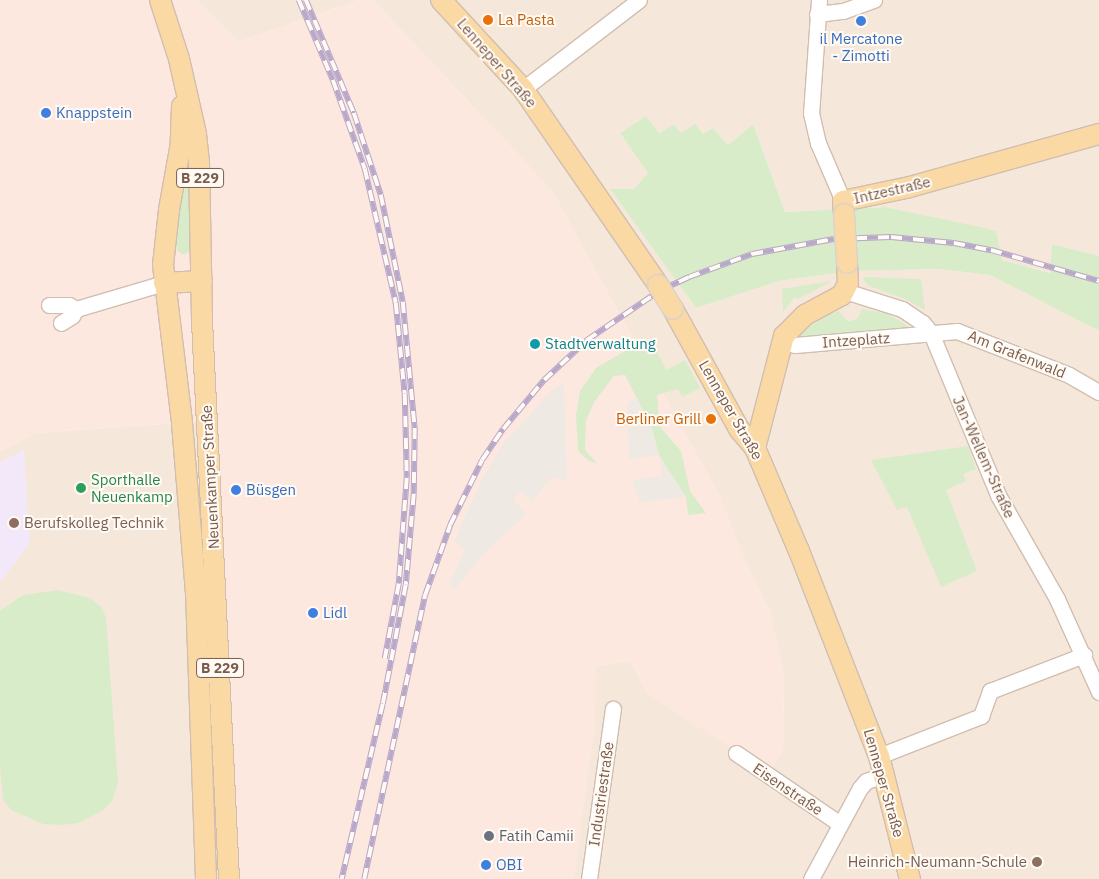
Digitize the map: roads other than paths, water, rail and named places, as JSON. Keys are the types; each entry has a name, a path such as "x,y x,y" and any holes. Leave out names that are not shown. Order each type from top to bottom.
{"main road":[{"name":"Neuenkamper Straße","path":"160,0 182,76 196,134 229,879"},
{"name":"Lenneper Straße","path":"441,0 523,89 658,285 739,429 755,448 811,579 879,756 910,879"},
{"name":"Neuenkamper Straße","path":"182,76 181,143 164,247 164,283 182,423 196,592 206,879"},
{"name":"Intzestraße","path":"845,291 847,263 843,208 910,187 1099,134"},
{"path":"164,283 202,280"},
{"path":"755,448 782,342 796,323 845,291"}],"street":[{"path":"523,89 639,0"},
{"path":"843,208 812,122 811,92 818,7 843,11 874,0"},
{"path":"61,323 72,316 76,309 164,283"},
{"name":"Jan-Wellem-Straße","path":"845,291 902,309 923,323 930,333 998,495 1057,599 1084,655 1099,692"},
{"path":"49,305 69,305 76,309"},
{"name":"Intzeplatz","path":"782,342 795,345 930,333"},
{"name":"Am Grafenwald","path":"930,333 968,333 1084,381 1099,392"},
{"path":"879,756 981,716 990,691 1084,655"},
{"name":"Industriestraße","path":"589,879 613,709"},
{"name":"Eisenstraße","path":"736,753 840,824"},
{"path":"811,879 860,788 866,781 885,775"}],"railway":[{"path":"299,0 333,80 365,169 396,303 405,394 407,478 399,584 385,659"},
{"path":"306,0 354,113 381,195 403,302 415,428 414,494 406,585 383,704 342,879"},
{"path":"364,879 425,595 450,525 482,460 503,429 544,380 587,340 659,291 689,277 752,254 834,239 891,237 954,243 991,250 1099,281"}],"place":[{"name":"La Pasta","path":"488,20"},
{"name":"il Mercatone - Zimotti","path":"861,21"},
{"name":"Knappstein","path":"46,113"},
{"name":"Stadtverwaltung","path":"535,344"},
{"name":"Berliner Grill","path":"711,419"},
{"name":"Sporthalle Neuenkamp","path":"81,488"},
{"name":"Büsgen","path":"236,490"},
{"name":"Berufskolleg Technik","path":"14,523"},
{"name":"Lidl","path":"313,613"},
{"name":"Fatih Camii","path":"489,836"},
{"name":"Heinrich-Neumann-Schule","path":"1037,862"},
{"name":"OBI","path":"486,865"}]}
